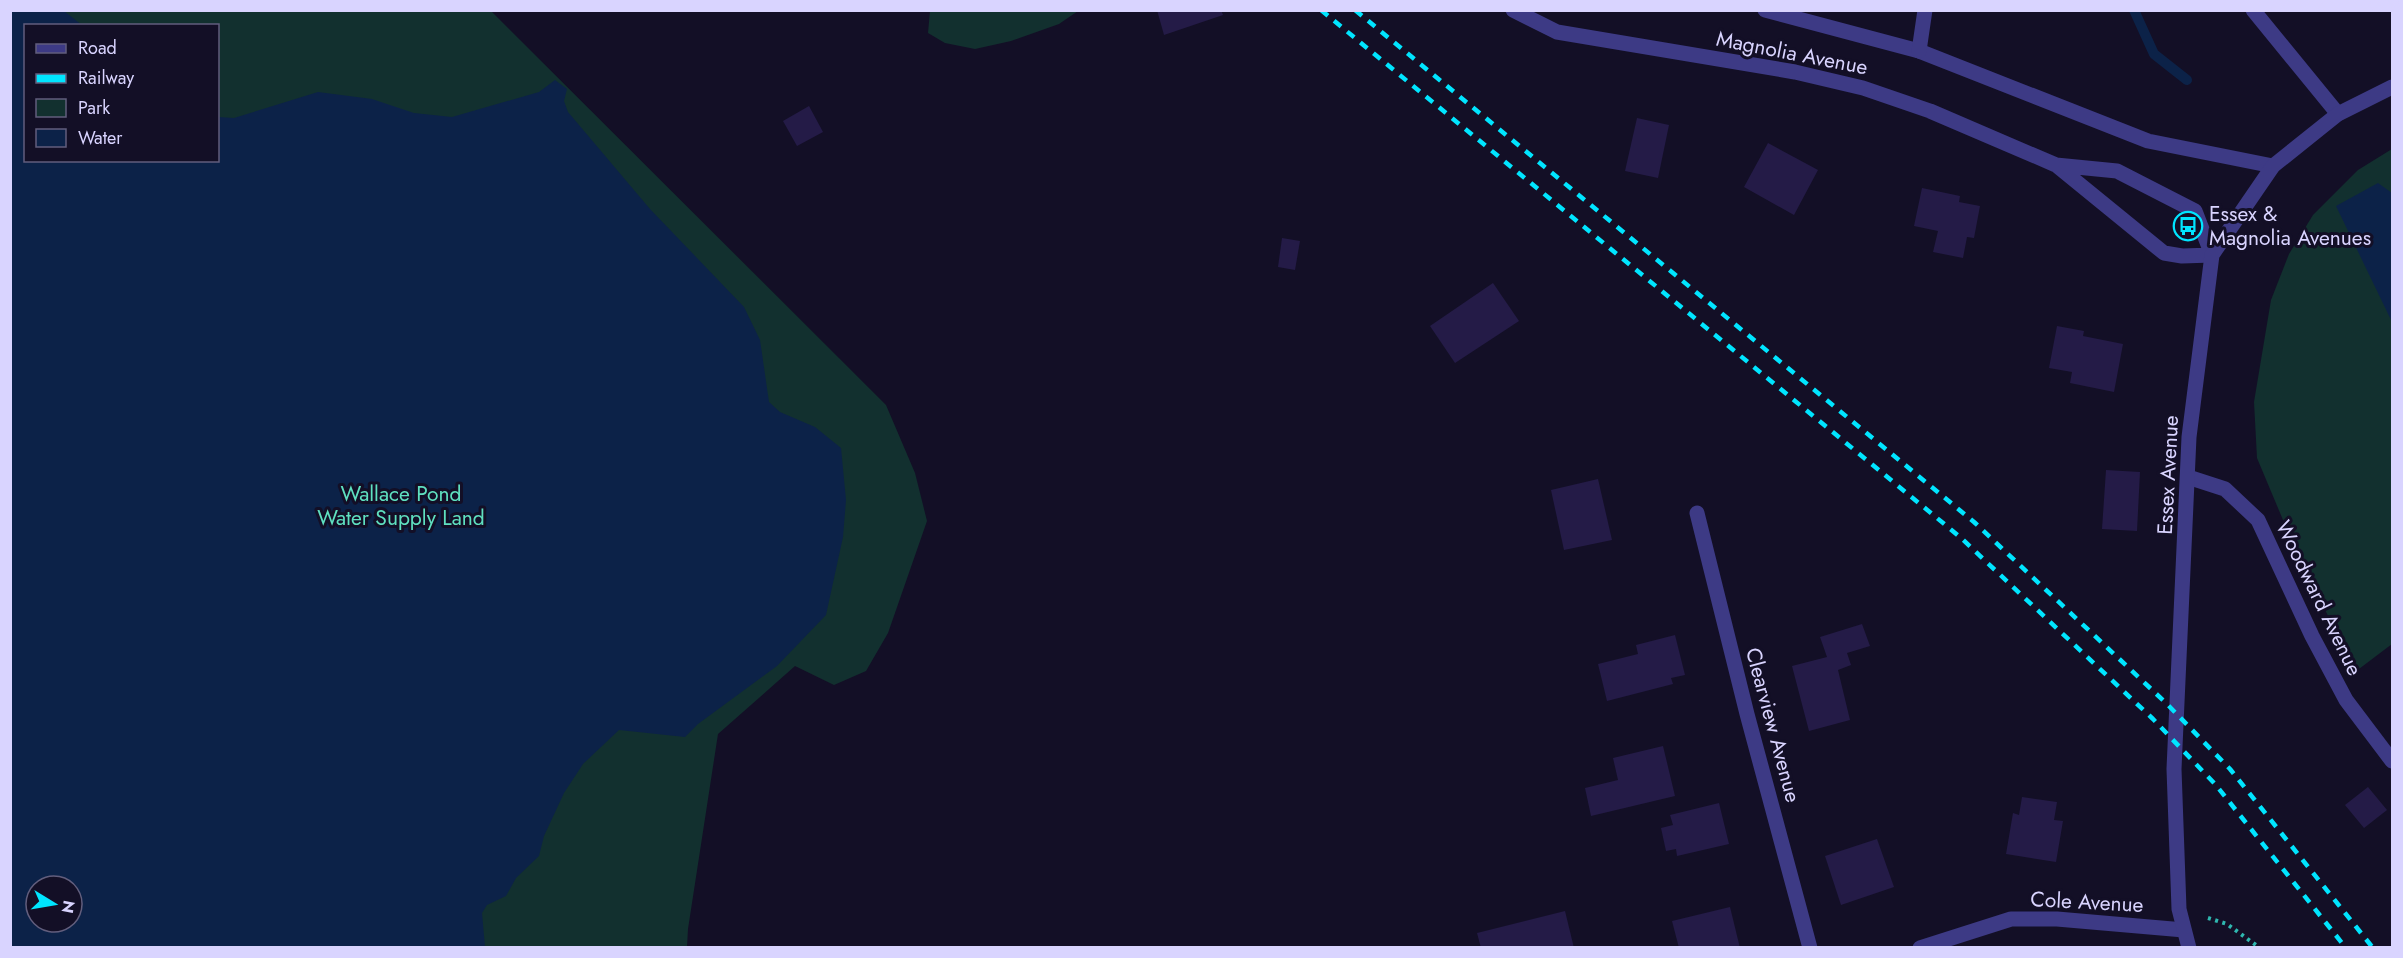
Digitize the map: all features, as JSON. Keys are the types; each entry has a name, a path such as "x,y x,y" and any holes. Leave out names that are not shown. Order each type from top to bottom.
{"street":[{"name":"Magnolia Avenue","path":"1512,10 1557,32 1795,72 1863,88 1930,111 2056,165 2164,253 2182,256 2212,255 2195,211 2117,171 2056,165"},
{"path":"1765,10 1919,51 2148,141 2273,166"},
{"path":"1919,51 1925,10"},
{"path":"2253,10 2338,114"},
{"name":"Essex Avenue","path":"2189,948 2179,909 2174,769 2189,437 2212,255 2273,166 2338,114 2392,87"},
{"name":"Woodward Avenue","path":"2188,477 2225,489 2258,520 2312,636 2346,700 2392,761"},
{"name":"Clearview Avenue","path":"1698,513 1747,714 1810,948"},
{"name":"Cole Avenue","path":"1920,948 2011,919 2057,919 2184,930"}],"path":[{"path":"2179,909 2227,924 2260,948"}],"green space":[{"path":"930,10 1078,11 1059,24 1011,41 975,49 945,43 928,33"},
{"name":"Wallace Pond Water Supply Land","path":"10,11 491,11 886,405 915,473 927,521 888,633 866,671 834,685 795,666 718,734 687,947 11,947"},
{"path":"2392,149 2392,644 2355,672 2291,539 2257,458 2254,402 2271,300 2289,254 2313,215 2358,170"}],"water":[{"name":"Wallace Pond Water Supply Land","path":"10,11 64,11 81,24 24,24 24,162 219,162 219,117 234,118 318,92 372,99 414,113 452,117 539,92 555,80 567,89 564,101 568,112 650,209 744,307 760,340 769,402 780,412 815,427 841,448 846,500 843,537 826,615 777,666 698,724 685,737 619,730 583,764 564,793 544,836 539,856 516,878 506,896 487,905 482,913 485,947 11,947"},
{"path":"2378,183 2392,193 2392,322 2336,206"}],"building":[{"path":"1157,10 1221,10 1223,15 1164,35"},
{"path":"809,106 823,132 797,146 783,121"},
{"path":"1637,118 1669,125 1658,178 1625,171"},
{"path":"1768,143 1818,170 1794,215 1744,187"},
{"path":"1922,188 1960,196 1959,202 1980,206 1974,238 1967,237 1963,258 1933,252 1938,231 1914,226"},
{"path":"1282,238 1300,241 1295,270 1278,267"},
{"path":"1493,283 1519,321 1455,363 1430,326"},
{"path":"2057,326 2084,331 2083,336 2123,344 2114,392 2070,383 2072,372 2049,368"},
{"path":"2106,470 2140,472 2137,531 2102,529"},
{"path":"1598,479 1612,540 1564,550 1551,490"},
{"path":"1862,624 1870,646 1847,653 1851,665 1838,670 1850,720 1809,731 1792,666 1827,657 1820,637"},
{"path":"1675,635 1685,675 1671,678 1673,684 1607,701 1598,664 1638,654 1636,645"},
{"path":"1663,746 1675,796 1591,816 1585,788 1618,780 1613,758"},
{"path":"2368,787 2387,810 2364,828 2345,805"},
{"path":"2022,797 2057,802 2054,820 2063,821 2056,862 2006,854 2013,813 2019,815"},
{"path":"1719,803 1729,844 1677,856 1676,849 1666,851 1661,828 1673,825 1670,815"},
{"path":"1877,839 1894,887 1841,905 1825,856"},
{"path":"1730,907 1740,948 1679,948 1672,921"},
{"path":"1565,911 1574,948 1481,948 1477,933"}],"waterway":[{"path":"2134,10 2154,54 2187,80"}],"railway":[{"path":"1321,10 1960,537 2153,719 2215,784 2346,948"},
{"path":"1355,10 1974,522 2167,704 2230,769 2373,948"}],"place":[{"name":"Essex & Magnolia Avenues","path":"2188,226"}]}
